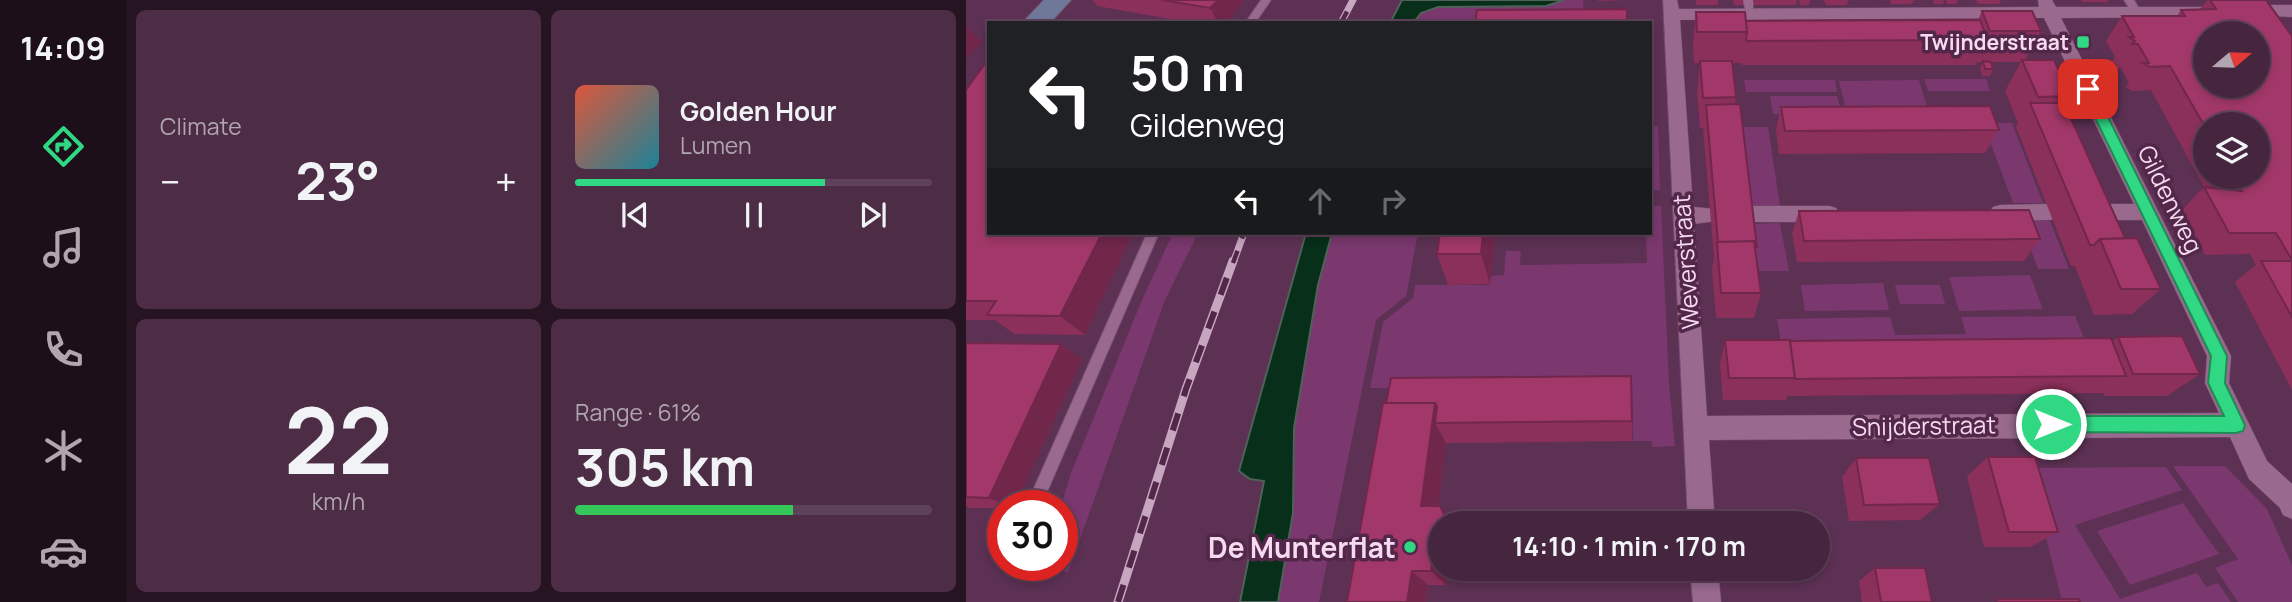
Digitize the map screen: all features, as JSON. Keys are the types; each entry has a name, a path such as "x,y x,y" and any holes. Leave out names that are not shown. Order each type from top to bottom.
{"street":[{"path":"1037,21 1059,0"},
{"name":"Gildenweg","path":"2047,6 2219,356 2217,383 2258,470 2289,499 2292,506"},
{"path":"1671,8 2132,6 2292,11"},
{"name":"Weverstraat","path":"1671,8 1700,511"},
{"path":"1976,213 2050,212"},
{"path":"2085,212 2147,212"},
{"path":"1748,215 1847,214"},
{"path":"1682,216 1709,215"},
{"name":"Snijderstraat","path":"1695,428 2236,425"},
{"path":"1705,581 1707,602"}],"lane":[{"path":"1251,21 1266,0"},
{"path":"1040,490 1152,235"}],"shaded area":[{"path":"1402,0 1564,0 1546,6 1438,7 1421,13 1415,21 1391,21"},
{"path":"1564,0 1583,0 1584,19 1415,21 1421,13 1438,7 1546,6"},
{"path":"1924,79 1986,79 1990,91 1928,91"},
{"path":"1744,80 1835,80 1837,92 1746,92"},
{"path":"1919,80 1929,113 1847,114 1839,81"},
{"path":"1770,96 1837,96 1842,114 1773,114"},
{"path":"1983,123 2012,123 2043,203 2013,203"},
{"path":"1652,126 1658,126 1660,190 1652,190"},
{"path":"1737,127 1768,127 1780,206 1747,207"},
{"path":"1652,206 1661,206 1669,383 1675,446 1652,447 1652,441 1633,441 1632,386 1370,388 1383,322 1413,298 1415,285 1489,285 1491,276 1504,275 1506,251 1521,251 1520,265 1647,263 1646,235 1652,235"},
{"path":"2020,221 2050,221 2069,269 2038,269"},
{"path":"1780,223 1789,271 1757,271 1750,224"},
{"path":"1172,235 1197,235 1165,300 1078,545 1078,490 1066,490 1142,300"},
{"path":"1305,235 1331,235 1318,285 1294,428 1293,513 1278,602 1240,602 1264,481 1250,479 1239,471"},
{"path":"1331,235 1418,235 1406,296 1376,320 1319,602 1278,602 1293,513 1294,428 1318,285"},
{"path":"2030,275 2043,309 1959,311 1949,277"},
{"path":"1883,283 1889,310 1805,311 1801,285"},
{"path":"1895,285 1940,285 1945,304 1900,304"},
{"path":"2075,316 2090,353 1783,357 1777,319 1890,317 1895,335 1966,334 1961,317"},
{"path":"2173,466 2225,466 2267,509 2292,565 2292,602 2238,602 2215,568 2238,559"},
{"path":"2166,467 2182,490 2075,525 2120,599 2197,573 2206,587 2218,583 2231,602 2062,602 2029,468"},
{"path":"2183,503 2219,554 2130,585 2097,531"}],"building":[{"path":"1162,0 1218,0 1210,8"},
{"path":"2210,0 2266,0 2292,36 2292,260 2276,233 2229,233 2205,189 2270,189 2270,112 2196,112 2170,66 2150,67 2143,63 2149,63 2138,44 2132,44 2135,41 2129,37 2134,37 2122,16 2185,16 2181,10 2216,9"},
{"path":"1627,9 1627,21 1475,21 1477,10"},
{"path":"1982,11 2032,11 2041,31 1990,31"},
{"path":"1696,12 1745,12 1747,32 1697,32"},
{"path":"1980,20 1988,40 1746,41 1746,21"},
{"path":"2022,60 2054,60 2071,96 2038,97"},
{"path":"987,61 987,235 1101,235 1060,316 987,315 996,301 966,301 966,90"},
{"path":"1700,61 1732,61 1736,97 1703,98"},
{"path":"1983,61 1991,62 1993,69 1985,69"},
{"path":"2030,103 2064,103 2125,238 2100,239 2090,245"},
{"path":"1740,104 1757,247 1754,241 1718,242 1706,105"},
{"path":"1990,106 1999,130 1785,131 1781,107"},
{"path":"2029,210 2040,239 1804,241 1799,211"},
{"path":"1440,235 1483,235 1481,254 1437,254"},
{"path":"2137,238 2161,289 2121,289 2100,239"},
{"path":"1754,241 1761,293 1721,293 1717,242"},
{"path":"2261,261 2292,261 2292,317"},
{"path":"2182,336 2200,374 2133,374 2118,337"},
{"path":"2111,338 2126,376 1795,379 1790,341"},
{"path":"1725,340 1790,340 1795,378 1729,378"},
{"path":"966,343 1061,344 993,490 987,490 987,498 966,497"},
{"path":"1631,376 1632,421 1435,423 1435,403 1386,403 1391,378"},
{"path":"1383,403 1435,403 1421,506 1440,506 1442,511 1428,511 1428,571 1412,571 1407,602 1347,602"},
{"path":"1988,457 2035,457 2058,532 2009,532"},
{"path":"1856,458 1929,458 1940,504 1864,505"},
{"path":"1875,568 1925,568 1932,602 1881,602"},
{"path":"1997,599 2079,599 2080,602 1998,602"}],"railway":[{"path":"1342,21 1353,0"},
{"path":"1233,263 1243,235"},
{"path":"1118,602 1186,389 1233,261"}],"place":[{"name":"Twijnderstraat","path":"2083,42"},
{"name":"De Munterflat","path":"1410,547"}],"route":[{"path":"2051,424 2236,425 2217,383 2219,356 2088,89"}]}
